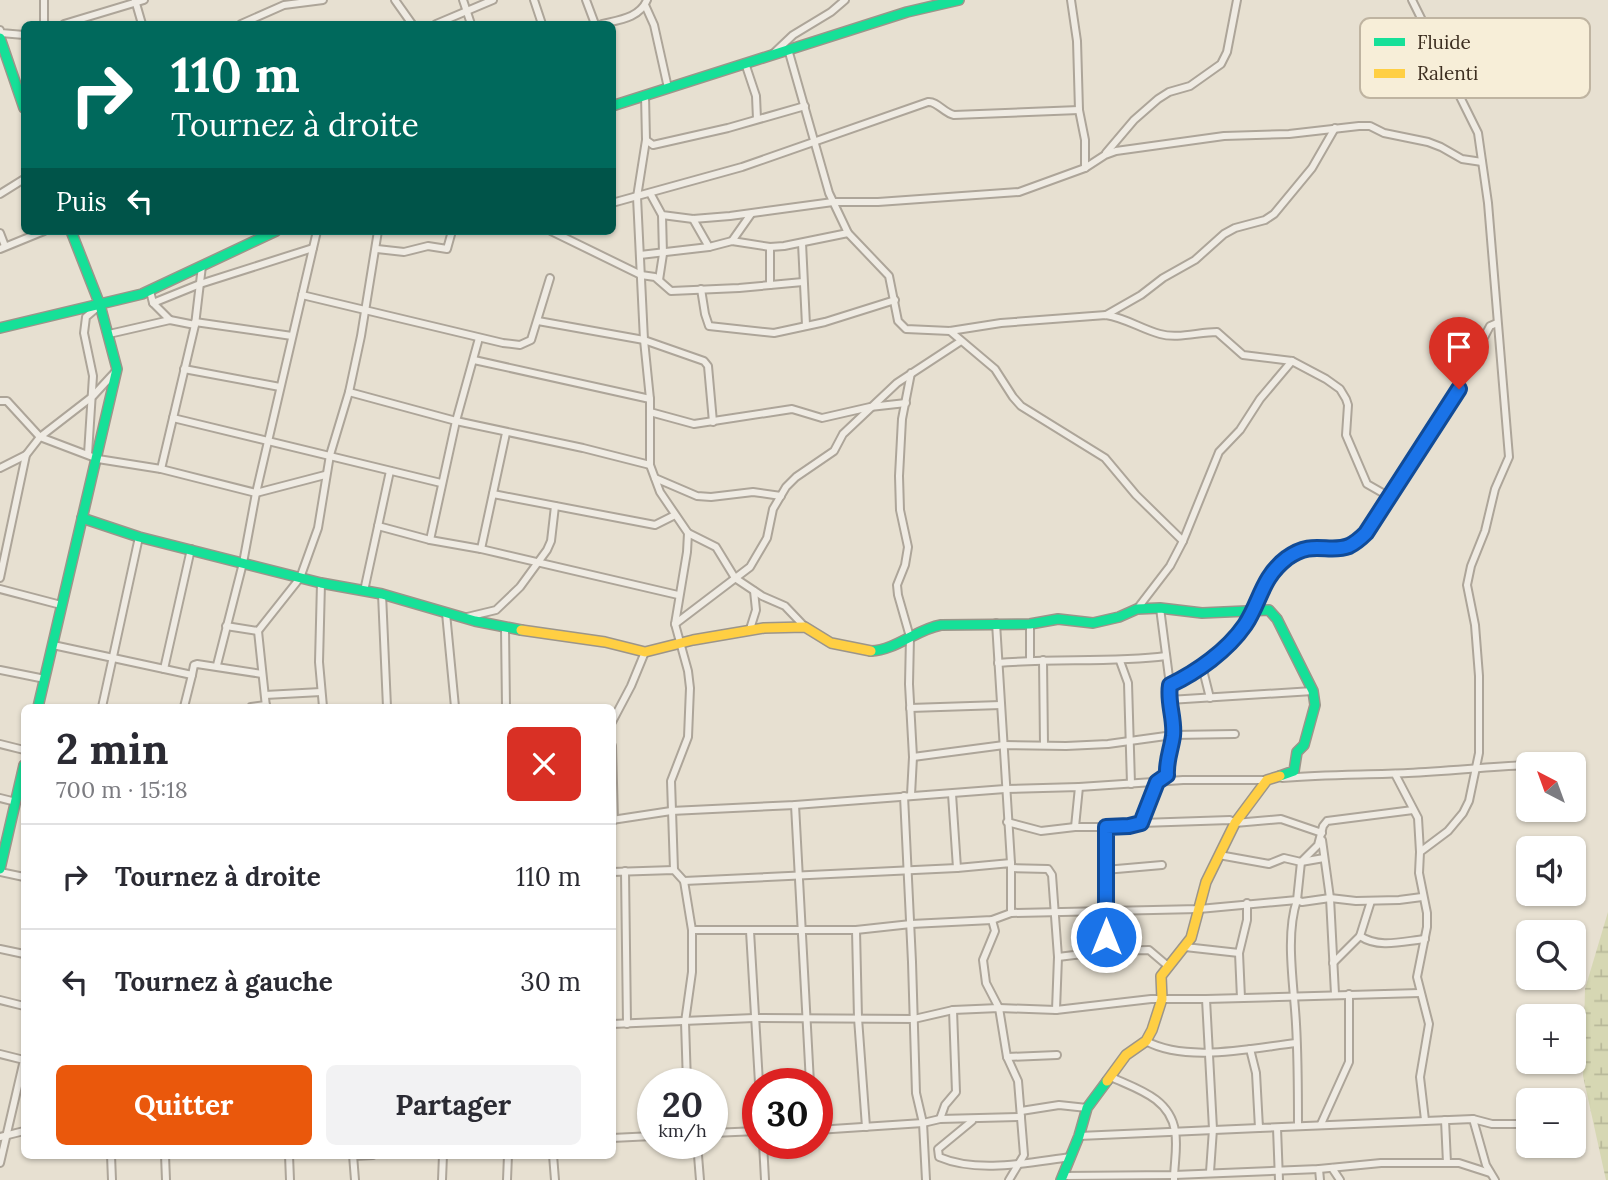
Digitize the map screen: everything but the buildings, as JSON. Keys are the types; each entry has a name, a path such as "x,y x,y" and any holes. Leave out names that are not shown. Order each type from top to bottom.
{"street":[{"path":"44,0 44,21"},
{"path":"74,21 144,0"},
{"path":"276,0 284,5"},
{"path":"248,21 284,5 323,0"},
{"path":"395,0 410,21"},
{"path":"463,0 470,21"},
{"path":"444,21 493,0"},
{"path":"534,0 541,21"},
{"path":"586,0 594,21"},
{"path":"772,54 793,35 831,12 845,0"},
{"path":"616,105 907,12 959,0"},
{"path":"1071,0 1077,41 1079,110 1085,140 1085,168"},
{"path":"1105,155 1134,120 1158,99 1169,92 1189,86 1221,64 1227,52 1237,0"},
{"path":"1412,0 1421,18"},
{"path":"136,2 141,21"},
{"path":"614,21 627,18 646,2 668,88"},
{"path":"0,30 1,33 21,35"},
{"path":"0,38 21,99"},
{"path":"788,49 833,202 848,233 890,276 898,321 906,330 950,331 1001,323 1106,315 1120,317 1158,334 1171,336 1217,332 1243,355 1292,361 1326,379 1344,394 1348,405 1346,435 1367,484 1388,496"},
{"path":"744,63 756,96 757,119"},
{"path":"645,95 646,140 637,197 644,340 650,400 650,465 660,492 688,533 716,547 735,578 785,606 805,627 831,643 866,652 884,649 930,627 996,622 1030,624 1058,619 1103,622 1137,609 1160,608 1202,613 1269,610 1273,612 1313,691 1315,705 1304,744 1297,752 1294,771 1267,780 1235,823 1206,883 1191,938 1161,976 1162,999 1152,1030 1146,1041 1126,1055 1087,1108 1062,1178 1174,1178 1210,1172 1319,1169 1381,1163 1459,1163 1490,1173"},
{"path":"1420,852 1439,839 1463,813 1469,801 1479,753 1479,676 1475,625 1467,585 1471,566 1485,531 1495,489 1509,457 1488,203 1478,133 1461,98"},
{"path":"616,202 742,167 815,139 932,102 947,114 954,115 1079,110"},
{"path":"646,140 653,145 805,106"},
{"path":"662,215 693,219 751,215 833,202 888,202 1019,192 1085,168 1116,151 1224,136 1289,134 1335,128 1370,126 1384,133 1441,147 1462,159 1482,162"},
{"path":"1106,315 1195,260 1224,234 1235,228 1265,220 1274,214 1312,167 1335,128"},
{"path":"0,194 21,181"},
{"path":"650,193 662,215 663,254 659,280"},
{"path":"732,241 751,215"},
{"path":"693,219 709,247"},
{"path":"0,233 3,248 34,235"},
{"path":"640,255 709,247 732,241 770,247 848,233"},
{"path":"39,704 117,369 100,305 73,235"},
{"path":"0,328 150,291 268,235"},
{"path":"217,665 243,563 256,493 316,235"},
{"path":"266,704 258,631 300,578 318,528 330,454 349,392 361,336 378,235"},
{"path":"377,249 404,252 428,246 447,249 451,235"},
{"path":"559,235 641,275 655,277 671,291 803,282"},
{"path":"802,243 806,325"},
{"path":"770,247 770,285"},
{"path":"153,303 200,284 313,248"},
{"path":"161,470 195,324 202,266"},
{"path":"302,295 479,338 520,345 528,343 538,321 550,278"},
{"path":"701,289 707,323 714,328 774,333 825,322 895,300"},
{"path":"150,291 153,303 170,320"},
{"path":"88,454 93,376 84,333 86,317 100,305"},
{"path":"109,334 170,320 292,336"},
{"path":"538,321 644,340 698,358 708,366 713,422"},
{"path":"1170,685 1202,666 1233,639 1245,624 1266,579 1274,569 1300,551 1311,547 1348,547 1366,533 1446,412 1490,326 1497,323"},
{"path":"950,331 995,369 1021,406 1105,458 1136,495 1183,541"},
{"path":"430,540 456,421 479,338"},
{"path":"675,624 750,567 767,538 773,509 796,477 834,451 843,434 911,373 961,341"},
{"path":"474,360 650,400"},
{"path":"1137,609 1170,566 1219,452 1240,430 1260,399 1292,361"},
{"path":"0,468 26,455 40,437 93,396 117,369"},
{"path":"184,369 280,387"},
{"path":"911,373 902,419 899,497 908,547 905,565 897,585 910,637 913,757 908,796 906,870 911,924 916,1093 923,1123 926,1180"},
{"path":"349,392 456,421 650,465"},
{"path":"0,401 7,401 40,437 98,459 161,470 256,493 326,475"},
{"path":"650,412 688,423 713,422 792,409 822,418 870,407 906,403"},
{"path":"173,418 442,483"},
{"path":"481,548 506,433"},
{"path":"0,578 26,455"},
{"path":"364,591 390,471"},
{"path":"654,478 696,496 752,492 781,496"},
{"path":"493,494 655,525 675,515"},
{"path":"465,618 496,610 520,587 551,541 555,506"},
{"path":"82,519 139,537 321,583 382,594 505,628 605,642 645,652 750,629 805,627"},
{"path":"378,526 678,595"},
{"path":"0,530 10,532"},
{"path":"687,1068 685,1022 692,972 692,930 684,881 674,870 671,781 688,737 690,688 675,624 688,533"},
{"path":"103,704 139,537"},
{"path":"164,669 191,549"},
{"path":"321,583 319,634 323,704"},
{"path":"0,589 61,605"},
{"path":"750,629 756,610 754,591"},
{"path":"382,594 387,704"},
{"path":"1141,823 1157,782 1167,775 1166,761 1173,735 1170,685 1160,608"},
{"path":"446,613 455,704"},
{"path":"996,622 1011,866 1011,913"},
{"path":"1030,624 1030,660"},
{"path":"226,626 258,631"},
{"path":"505,628 506,704"},
{"path":"53,645 191,675"},
{"path":"616,714 645,652"},
{"path":"998,663 1030,660 1120,661 1166,656"},
{"path":"1043,660 1044,746"},
{"path":"1120,661 1128,683 1131,784"},
{"path":"185,704 195,664 217,665 262,674"},
{"path":"1202,666 1210,698"},
{"path":"0,670 45,679"},
{"path":"1170,700 1313,691"},
{"path":"265,695 321,692"},
{"path":"910,708 1001,705"},
{"path":"913,757 1004,745 1108,744 1173,735 1235,734"},
{"path":"0,744 21,749"},
{"path":"616,820 671,811 795,805 1005,789 1183,780 1267,780 1516,766"},
{"path":"1395,774 1420,827 1419,873 1427,913 1426,939 1417,977 1429,1024 1420,1077 1425,1120"},
{"path":"21,779 3,842 0,870 21,876"},
{"path":"1075,827 1079,787"},
{"path":"952,794 957,868"},
{"path":"0,798 16,802"},
{"path":"795,805 809,1068"},
{"path":"1335,994 1323,827 1327,821 1413,810"},
{"path":"1007,822 1041,831 1141,823 1230,820 1235,823 1281,819 1322,835"},
{"path":"1106,827 1107,951"},
{"path":"1298,1126 1292,914 1297,900 1301,862 1318,845 1322,835"},
{"path":"1219,855 1269,864 1284,859 1301,862 1325,858"},
{"path":"1105,870 1162,865"},
{"path":"684,881 1011,866 1048,869 1052,875 1058,957 1056,1010"},
{"path":"616,872 674,870"},
{"path":"625,871 627,1024"},
{"path":"692,930 856,930 992,920 1011,913 1199,909 1330,898 1371,901 1423,897"},
{"path":"1333,963 1360,936 1371,901"},
{"path":"1241,999 1239,953 1247,920 1247,903"},
{"path":"992,920 995,931 983,960 986,983 999,1008 1007,1057 1016,1074 1024,1155 1009,1180"},
{"path":"750,930 758,1068"},
{"path":"856,930 858,1018 866,1127"},
{"path":"1360,936 1378,944 1426,939"},
{"path":"1185,947 1239,953"},
{"path":"0,949 21,953"},
{"path":"1058,957 1107,951 1149,950 1169,967"},
{"path":"616,1024 806,1017 914,1019 953,1010 1056,1010 1162,999 1420,993"},
{"path":"1321,1124 1349,1062 1349,994"},
{"path":"1206,999 1213,1129 1210,1172"},
{"path":"0,1000 21,1005"},
{"path":"940,1119 945,1105 956,1091 953,1010"},
{"path":"1146,1041 1172,1050 1209,1052 1296,1042"},
{"path":"1250,1049 1256,1073 1259,1128"},
{"path":"0,1054 21,1059"},
{"path":"1007,1057 1057,1055"},
{"path":"0,1163 3,1135 21,1071"},
{"path":"1111,1077 1150,1095 1169,1111 1175,1131 1174,1178"},
{"path":"833,1129 923,1123 940,1119 974,1119 1021,1114 1059,1105 1087,1108"},
{"path":"974,1119 938,1149 939,1157 970,1164 1020,1163 1071,1157"},
{"path":"1079,1136 1425,1120 1473,1119 1492,1124 1516,1124"},
{"path":"1473,1119 1478,1141 1495,1180"},
{"path":"1445,1120 1447,1163"},
{"path":"1277,1128 1279,1180"},
{"path":"3,1135 21,1132"},
{"path":"616,1138 637,1137"},
{"path":"111,1159 112,1180"},
{"path":"165,1159 166,1180"},
{"path":"289,1159 290,1180"},
{"path":"353,1159 355,1180"},
{"path":"442,1180 443,1159"},
{"path":"507,1180 508,1159"},
{"path":"553,1159 555,1180"},
{"path":"698,1159 700,1180"},
{"path":"764,1159 765,1180"},
{"path":"1332,1168 1340,1180"},
{"path":"1319,1169 1320,1180"}],"green space":[{"path":"1608,912 1608,1180 1583,1076 1586,1074 1586,986"}],"traffic: fast":[{"path":"616,105 907,12 959,0"},
{"path":"0,38 21,99"},
{"path":"39,704 117,369 100,305 73,235"},
{"path":"0,328 142,294 267,235"},
{"path":"82,518 139,537 321,583 382,594 475,621 521,630"},
{"path":"871,651 889,647 941,625 1030,624 1058,619 1093,623 1119,617 1137,609 1160,608 1202,613 1269,610 1277,619 1313,691 1315,705 1304,745 1297,752 1294,771 1280,776"},
{"path":"0,869 21,778"},
{"path":"1061,1180 1087,1108 1107,1081"}],"traffic: slow":[{"path":"521,630 605,642 645,652 693,640 764,628 805,627 831,643 871,651"},
{"path":"1107,1081 1126,1055 1146,1041 1152,1030 1162,999 1161,976 1191,938 1206,882 1235,823 1267,780 1280,776"}],"route":[{"path":"1106,937 1106,827 1141,823 1157,782 1167,775 1166,761 1173,735 1168,693 1170,685 1202,666 1227,645 1245,624 1266,579 1289,556 1311,547 1348,547 1366,533 1459,389"}]}
